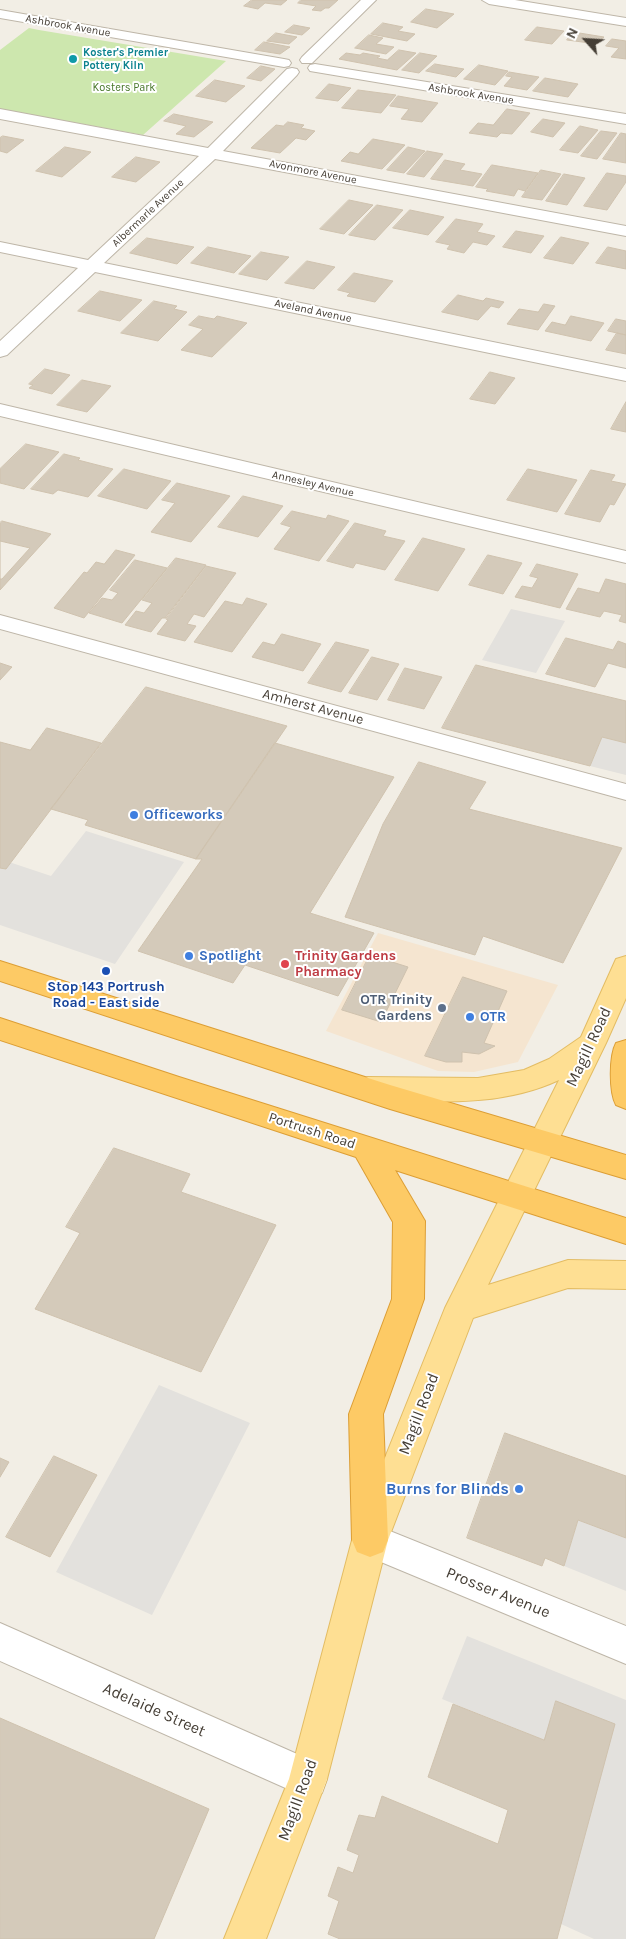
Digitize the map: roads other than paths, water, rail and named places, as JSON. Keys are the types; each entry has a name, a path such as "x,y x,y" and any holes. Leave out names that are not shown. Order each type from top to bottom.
{"highway":[{"path":"0,971 363,1089 541,1144 626,1167"},
{"name":"Portrush Road","path":"0,1028 367,1149 626,1230"},
{"path":"626,1051 626,1097"},
{"path":"367,1149 409,1220 408,1299 366,1414 370,1540"}],"main road":[{"name":"Magill Road","path":"245,1939 308,1779 370,1540 460,1308 592,1043 626,966"},
{"path":"363,1089 478,1090 529,1081 559,1066 592,1043"},
{"path":"460,1308 568,1274 626,1275"}],"street":[{"path":"311,64 369,0"},
{"path":"489,0 626,22"},
{"name":"Ashbrook Avenue","path":"0,14 306,72 311,64 626,119"},
{"name":"Albermarle Avenue","path":"0,351 212,153 288,68"},
{"name":"Avonmore Avenue","path":"0,114 626,230"},
{"name":"Aveland Avenue","path":"0,247 626,375"},
{"name":"Annesley Avenue","path":"0,410 626,557"},
{"name":"Amherst Avenue","path":"0,622 626,792"},
{"name":"Prosser Avenue","path":"370,1540 626,1645"},
{"name":"Adelaide Street","path":"0,1642 308,1779"}],"place":[{"name":"Koster's Premier Pottery Kiln","path":"73,59"},
{"name":"Officeworks","path":"134,815"},
{"name":"Spotlight","path":"189,956"},
{"name":"Trinity Gardens Pharmacy","path":"285,964"},
{"name":"Stop 143 Portrush Road - East side","path":"106,971"},
{"name":"OTR Trinity Gardens","path":"442,1008"},
{"name":"OTR","path":"470,1017"},
{"name":"Burns for Blinds","path":"519,1489"}],"park label":[{"name":"Kosters Park","path":"124,88"}]}
